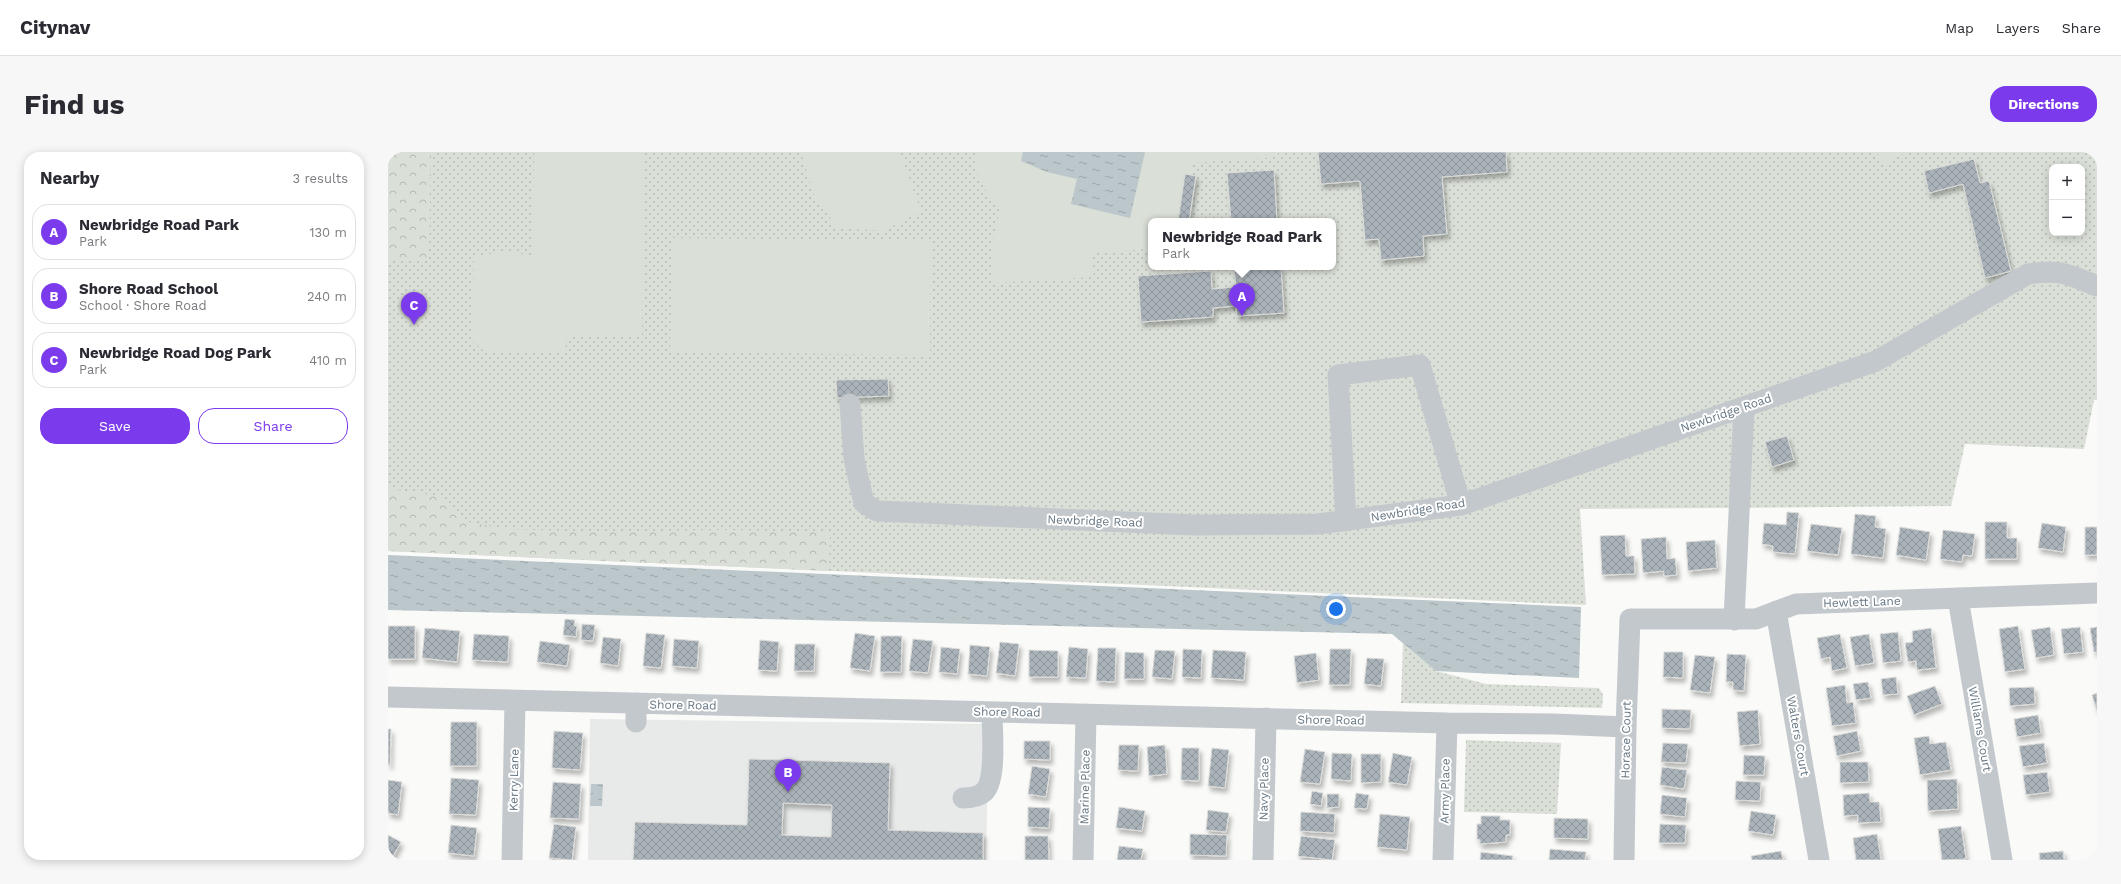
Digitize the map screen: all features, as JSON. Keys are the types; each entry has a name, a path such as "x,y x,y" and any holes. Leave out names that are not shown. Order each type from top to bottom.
{"street":[{"name":"Newbridge Road","path":"850,404 854,460 864,503 877,511 1196,525 1318,524 1461,505 1876,361 2028,274 2049,271 2060,272 2097,286"},
{"path":"1346,521 1338,375 1420,365 1461,505"},
{"path":"1734,620 1744,407"},
{"name":"Hewlett Lane","path":"1630,619 1756,620 1796,604 2097,593"},
{"name":"Williams Court","path":"1958,598 2002,860"},
{"name":"Walters Court","path":"1776,611 1819,860"},
{"name":"Horace Court","path":"1624,860 1626,727 1630,619"},
{"name":"Shore Road","path":"388,697 515,701 636,713 992,712 1446,723 1554,724 1626,727"},
{"name":"Kerry Lane","path":"512,860 515,701"},
{"path":"963,798 973,798 983,793 990,782 992,712"},
{"name":"Marine Place","path":"1083,860 1086,714"},
{"name":"Navy Place","path":"1263,860 1266,718"},
{"name":"Army Place","path":"1443,860 1446,723"}],"shaded area":[{"path":"590,719 989,724 986,860 588,860"}],"green space":[{"path":"388,152 2097,152 2097,400 2094,400 2084,449 1965,444 1951,506 1580,509 1586,605 388,551"},
{"path":"388,152 431,152 429,259 388,259"},
{"path":"534,152 645,152 642,336 567,335 565,353 484,351 472,341 474,256 515,251 532,258"},
{"path":"900,152 921,211 884,231 837,228 813,193 801,153"},
{"path":"975,152 1278,152 1278,157 1193,163 1181,218 1148,218 1148,249 1092,253 1094,277 993,283 991,249 1001,204 993,202 979,178 974,159"},
{"path":"1876,152 1906,152 1886,164"},
{"path":"672,238 931,240 930,355 670,352"},
{"path":"388,488 437,496 468,522 507,529 589,532 719,530 830,532 829,571 388,551"},
{"path":"1403,643 1436,671 1486,684 1599,688 1603,695 1602,708 1401,703"},
{"path":"1466,740 1561,743 1557,814 1464,812"}],"water":[{"path":"1023,152 1145,152 1130,218 1071,204 1077,179 1047,172 1021,161"},
{"path":"388,555 1581,607 1579,678 1436,671 1392,634 388,610"},
{"path":"591,784 603,784 602,806 590,806"}],"building":[{"path":"1318,152 1506,152 1507,172 1442,177 1447,234 1423,236 1424,256 1381,260 1379,239 1365,240 1360,181 1321,184"},
{"path":"1974,159 1980,183 1989,181 2011,271 1985,278 1963,184 1929,193 1924,171"},
{"path":"1274,170 1277,218 1231,218 1227,173"},
{"path":"1185,174 1196,176 1189,218 1178,218"},
{"path":"1234,270 1281,270 1284,313 1237,316 1236,306 1213,308 1213,317 1141,322 1138,276 1211,271 1212,289 1236,287"},
{"path":"888,379 889,396 837,398 836,380"},
{"path":"1787,436 1794,460 1772,467 1765,442"},
{"path":"1787,512 1799,513 1795,554 1773,552 1773,546 1762,544 1764,523 1786,525"},
{"path":"1855,514 1876,516 1875,527 1886,529 1883,558 1851,554"},
{"path":"1985,522 2007,522 2007,538 2017,538 2017,559 1985,559"},
{"path":"2042,523 2066,527 2063,552 2038,548"},
{"path":"1811,524 1842,528 1838,555 1807,551"},
{"path":"1900,527 1930,532 1926,560 1896,555"},
{"path":"2085,527 2097,527 2097,555 2085,555"},
{"path":"1943,530 1975,534 1972,556 1963,555 1962,562 1940,559"},
{"path":"1625,535 1626,556 1634,556 1635,574 1602,575 1600,536"},
{"path":"1666,537 1667,559 1675,558 1677,575 1664,576 1664,571 1643,573 1641,539"},
{"path":"1715,540 1717,568 1688,571 1686,542"},
{"path":"565,619 575,620 574,626 577,626 576,637 563,635"},
{"path":"582,624 595,625 593,641 581,640"},
{"path":"388,626 415,626 415,659 388,659"},
{"path":"2018,626 2025,669 2005,672 1999,629"},
{"path":"2050,627 2054,655 2036,658 2031,630"},
{"path":"2080,627 2083,652 2064,654 2061,629"},
{"path":"2097,627 2097,652 2094,652 2090,628"},
{"path":"425,628 460,631 457,662 422,658"},
{"path":"1931,628 1936,668 1917,670 1916,661 1908,662 1905,643 1913,642 1912,631"},
{"path":"1898,632 1901,661 1883,663 1880,634"},
{"path":"646,633 665,635 661,668 643,666"},
{"path":"855,633 875,636 870,671 850,668"},
{"path":"474,634 509,636 508,662 472,660"},
{"path":"1840,634 1847,668 1832,671 1830,657 1821,659 1817,638"},
{"path":"1869,634 1874,663 1855,666 1850,637"},
{"path":"881,636 902,636 901,672 880,672"},
{"path":"603,637 621,639 618,666 600,663"},
{"path":"674,639 699,641 697,668 672,666"},
{"path":"913,639 933,641 928,673 909,671"},
{"path":"760,640 779,642 777,671 758,670"},
{"path":"540,641 570,645 567,666 537,662"},
{"path":"1000,642 1019,644 1015,676 996,673"},
{"path":"795,644 815,644 814,671 794,671"},
{"path":"970,645 990,647 987,676 968,674"},
{"path":"941,647 960,649 957,674 939,672"},
{"path":"1069,647 1088,649 1086,678 1066,677"},
{"path":"1098,648 1116,648 1115,682 1096,681"},
{"path":"1183,649 1202,650 1201,678 1182,677"},
{"path":"1330,649 1351,649 1350,685 1329,685"},
{"path":"1029,650 1058,651 1058,677 1029,677"},
{"path":"1155,650 1175,651 1172,679 1152,677"},
{"path":"1213,650 1246,652 1244,680 1211,678"},
{"path":"1125,652 1144,653 1144,679 1124,679"},
{"path":"1664,652 1683,652 1683,678 1663,677"},
{"path":"1316,653 1319,680 1297,683 1294,656"},
{"path":"1727,654 1746,655 1744,691 1733,690 1733,682 1726,682"},
{"path":"1695,655 1715,657 1710,693 1690,690"},
{"path":"1367,658 1384,659 1381,686 1364,684"},
{"path":"1896,677 1898,694 1883,695 1881,679"},
{"path":"1868,682 1871,698 1856,700 1853,684"},
{"path":"1845,685 1847,703 1853,702 1856,723 1832,726 1826,688"},
{"path":"1935,686 1942,704 1914,715 1907,696"},
{"path":"2034,687 2035,704 2010,706 2009,688"},
{"path":"2097,693 2097,711 2092,695"},
{"path":"1662,709 1691,710 1690,729 1662,728"},
{"path":"1758,710 1760,744 1740,746 1737,712"},
{"path":"2038,715 2041,733 2017,737 2014,719"},
{"path":"451,722 477,722 477,766 450,766"},
{"path":"388,729 391,729 390,765 388,765"},
{"path":"554,731 583,733 580,770 552,768"},
{"path":"1857,731 1861,751 1837,756 1833,736"},
{"path":"1929,736 1930,744 1946,742 1951,770 1920,775 1914,738"},
{"path":"1024,741 1050,741 1050,760 1024,759"},
{"path":"1663,743 1688,744 1686,763 1661,762"},
{"path":"2044,743 2047,763 2023,767 2019,746"},
{"path":"1119,745 1139,745 1138,771 1118,770"},
{"path":"1165,745 1167,774 1149,776 1147,747"},
{"path":"1182,748 1199,748 1199,781 1181,780"},
{"path":"1212,748 1229,750 1225,788 1208,786"},
{"path":"1305,749 1325,752 1320,784 1300,782"},
{"path":"1332,753 1352,754 1351,781 1331,779"},
{"path":"1393,753 1412,757 1407,785 1388,782"},
{"path":"1361,754 1381,754 1381,782 1361,783"},
{"path":"1744,755 1765,756 1764,775 1743,775"},
{"path":"749,759 890,763 888,830 983,833 983,860 633,860 635,822 747,825","holes":["783,803 832,805 831,837 782,835"]},
{"path":"1840,762 1868,762 1869,782 1840,783"},
{"path":"1032,766 1050,769 1046,797 1028,794"},
{"path":"1662,767 1687,770 1684,789 1660,785"},
{"path":"2047,772 2050,792 2026,795 2023,775"},
{"path":"451,778 479,780 476,815 449,814"},
{"path":"1957,779 1958,809 1928,811 1927,780"},
{"path":"388,780 402,782 398,815 388,813"},
{"path":"1736,781 1761,782 1760,801 1735,800"},
{"path":"553,782 581,784 579,819 550,818"},
{"path":"1312,791 1323,793 1321,806 1310,804"},
{"path":"1356,793 1369,795 1367,809 1354,808"},
{"path":"1869,793 1870,802 1879,802 1881,822 1858,823 1858,815 1844,816 1843,795"},
{"path":"1327,794 1339,794 1339,807 1327,808"},
{"path":"1662,795 1687,798 1685,817 1660,814"},
{"path":"1028,807 1050,808 1049,828 1028,827"},
{"path":"1119,807 1145,811 1142,831 1116,828"},
{"path":"1208,810 1229,813 1226,832 1206,830"},
{"path":"1751,811 1776,815 1773,835 1748,831"},
{"path":"1301,812 1335,814 1334,833 1300,831"},
{"path":"1380,814 1410,817 1407,850 1377,847"},
{"path":"1481,816 1500,816 1500,820 1510,820 1510,835 1506,835 1506,842 1480,844 1480,840 1477,839 1477,824 1481,824"},
{"path":"1554,818 1588,819 1588,839 1554,838"},
{"path":"554,824 576,827 572,860 549,858"},
{"path":"1660,824 1686,825 1685,843 1659,843"},
{"path":"451,825 477,828 474,856 448,853"},
{"path":"1961,826 1966,859 1942,860 1938,829"},
{"path":"1190,834 1227,835 1226,856 1190,855"},
{"path":"1877,834 1881,860 1856,860 1853,838"},
{"path":"388,835 401,842 391,860 388,860"},
{"path":"1025,836 1048,836 1049,860 1025,860"},
{"path":"1301,836 1335,840 1332,860 1298,856"},
{"path":"1119,846 1143,849 1141,860 1117,860"},
{"path":"1550,849 1586,852 1585,860 1549,860"},
{"path":"1781,851 1783,860 1752,860 1751,856"},
{"path":"2063,851 2064,860 2040,860 2039,853"},
{"path":"1481,852 1513,856 1512,860 1480,860"}],"place":[{"name":"Newbridge Road Park","path":"1242,316"},
{"name":"Newbridge Road Dog Park","path":"414,325"},
{"name":"Shore Road School","path":"788,792"}]}
